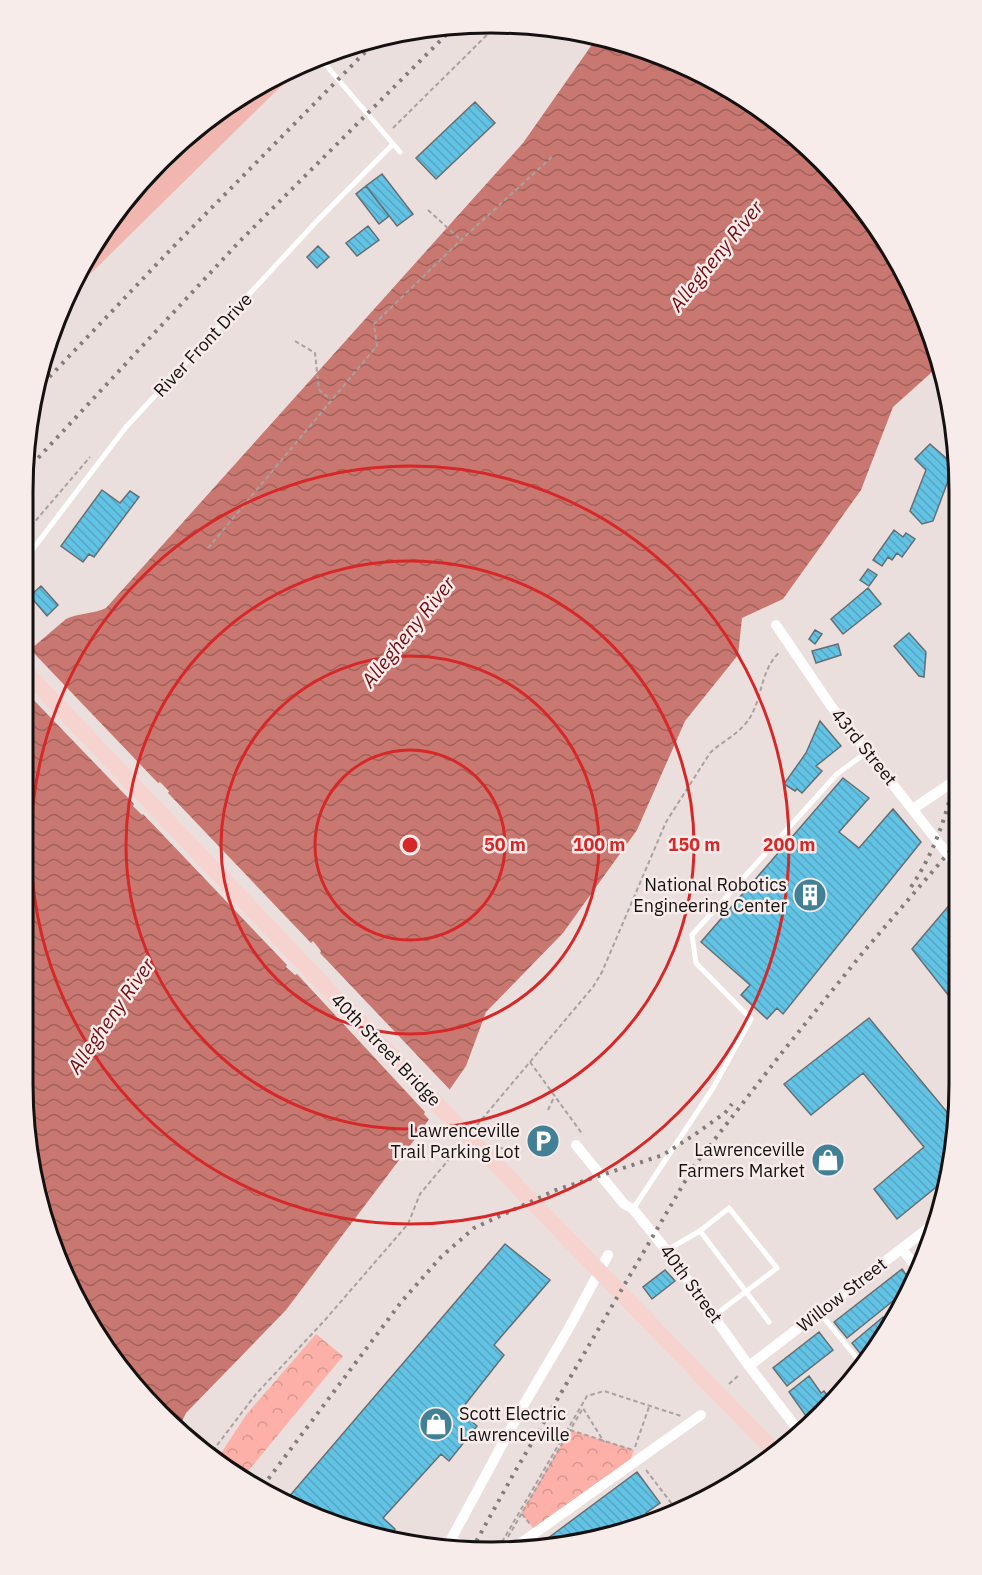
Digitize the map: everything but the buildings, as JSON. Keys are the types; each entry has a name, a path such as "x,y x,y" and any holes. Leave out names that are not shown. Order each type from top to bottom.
{"highway":[{"path":"104,246 253,100"}],"main road":[{"name":"40th Street Bridge","path":"33,679 415,1080 770,1447"}],"street":[{"name":"43rd Street","path":"776,625 831,706 949,856"},
{"path":"913,809 949,784"},
{"name":"40th Street","path":"580,1141 624,1204 633,1209 667,1251 795,1426"},
{"name":"Willow Street","path":"749,1366 925,1231"},
{"path":"902,1249 913,1262"},
{"path":"452,1540 523,1406 608,1255"},
{"path":"524,1541 701,1415"}],"lane":[{"path":"325,64 400,152"},
{"name":"River Front Drive","path":"33,549 126,427 316,222 393,144"},
{"path":"633,1209 712,1088 751,1019 696,963 692,935 837,774 867,752"},
{"path":"667,1251 700,1231 729,1208 777,1268 715,1316"},
{"path":"700,1231 769,1322"},
{"path":"820,1313 857,1359"}],"path":[{"path":"395,127 489,33"},
{"path":"208,548 377,346 374,324 553,156"},
{"path":"428,210 461,240"},
{"path":"295,341 315,353 320,390 331,399"},
{"path":"472,1131 593,987 602,972 666,822 710,753 719,743 745,725 756,707 763,682 775,657"},
{"path":"530,1062 555,1095 580,1141"},
{"path":"548,1110 555,1095"},
{"path":"214,1449 256,1394 325,1320 408,1224 420,1194 465,1140"},
{"path":"501,1542 587,1396 604,1391 675,1416 688,1416"},
{"path":"570,1430 634,1450 649,1407"},
{"path":"504,1542 583,1408 604,1442"},
{"path":"643,1466 672,1504"},
{"path":"521,1513 534,1528"}],"green space":[{"path":"316,1334 343,1356 248,1472 221,1453 246,1415"},
{"path":"570,1430 634,1450 630,1461 534,1529 521,1513"}],"water":[{"name":"Allegheny River","path":"592,45 638,57 694,80 720,94 770,128 793,147 815,167 854,212 888,262 902,288 925,344 933,371 893,407 861,490 783,599 742,618 738,655 685,721 637,830 563,933 486,1012 466,1066 418,1135 286,1310 186,1413 182,1421 128,1363 94,1313 80,1287 57,1231 42,1173 37,1144 33,1084 33,647 66,619 106,608 523,143"}],"pier":[{"path":"33,652 158,783 160,782 169,791 168,793 311,943 313,941 321,951 320,953 452,1092 431,1122 424,1114 425,1112 297,974 295,975 286,967 287,965 133,806 134,804 33,699"}],"railway":[{"path":"34,462 239,242 445,36"},
{"path":"47,379 176,244 367,51"},
{"path":"911,887 940,831 949,802"},
{"path":"476,1542 694,1166 865,950 949,852"},
{"path":"265,1483 402,1301 441,1257 474,1228 556,1190 663,1155 725,1113 732,1104"}],"place":[{"name":"National Robotics Engineering Center","path":"810,895"},
{"name":"Lawrenceville Trail Parking Lot","path":"543,1141"},
{"name":"Lawrenceville Farmers Market","path":"828,1160"},
{"name":"Scott Electric Lawrenceville","path":"436,1424"}]}
